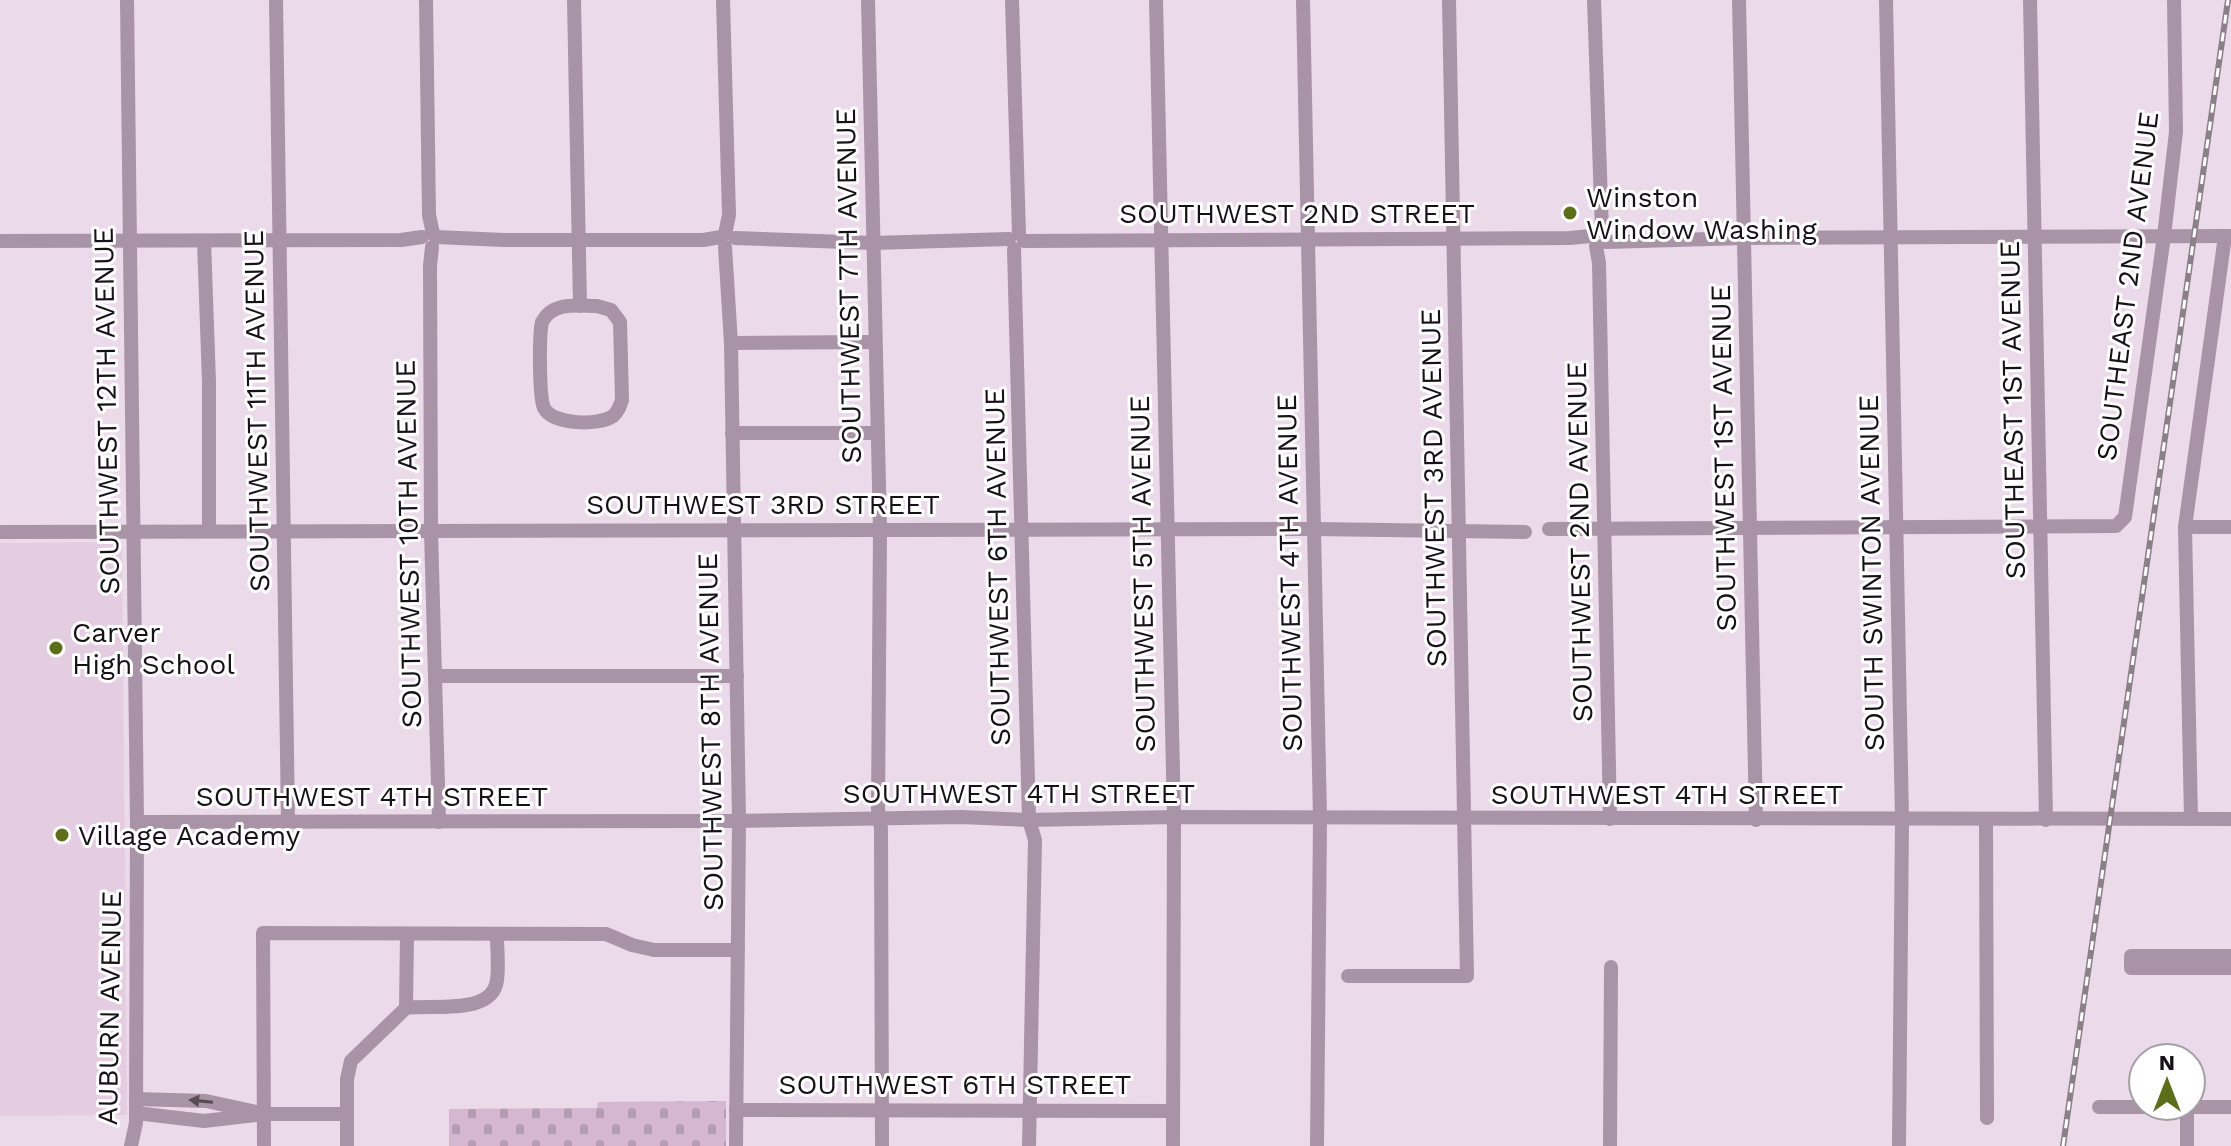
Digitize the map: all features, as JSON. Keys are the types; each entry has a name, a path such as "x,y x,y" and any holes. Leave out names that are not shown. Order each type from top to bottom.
{"street":[{"name":"SOUTHWEST 12TH AVENUE","path":"127,0 137,822"},
{"name":"SOUTHWEST 11TH AVENUE","path":"276,0 288,822"},
{"name":"SOUTHWEST 10TH AVENUE","path":"426,0 431,531 439,822"},
{"path":"574,0 580,306"},
{"name":"SOUTHWEST 8TH AVENUE","path":"723,0 728,241 733,254 727,270 731,343 739,820 736,1146"},
{"name":"SOUTHWEST 7TH AVENUE","path":"868,0 880,530 878,809 881,820 882,1146"},
{"name":"SOUTHWEST 6TH AVENUE","path":"1012,0 1017,216 1014,222 1029,820 1035,840 1029,1146"},
{"name":"SOUTHWEST 5TH AVENUE","path":"1156,0 1174,817 1173,1146"},
{"name":"SOUTHWEST 4TH AVENUE","path":"1303,0 1320,819 1317,1146"},
{"name":"SOUTHWEST 3RD AVENUE","path":"1348,976 1467,976 1449,0"},
{"name":"SOUTHWEST 2ND AVENUE","path":"1594,0 1610,819"},
{"name":"SOUTHWEST 1ST AVENUE","path":"1739,0 1756,820"},
{"name":"SOUTH SWINTON AVENUE","path":"1886,0 1902,820 1899,1146"},
{"name":"SOUTHEAST 1ST AVENUE","path":"2030,0 2046,820"},
{"name":"SOUTHEAST 2ND AVENUE","path":"2040,527 2116,526 2125,517 2176,132 2174,0"},
{"name":"SOUTHWEST 2ND STREET","path":"0,241 458,239 703,240 755,244 762,239 873,243 1162,239 1599,239 1622,236 1631,241 2228,236"},
{"path":"2191,819 2185,527 2228,236"},
{"path":"204,241 209,382 209,531"},
{"path":"580,306 605,307 620,322 622,400 616,413 598,421 558,420 546,411 541,398 542,322 550,310 557,307 580,306"},
{"path":"731,343 874,342"},
{"path":"732,433 876,433"},
{"path":"1549,529 2040,527"},
{"path":"2185,527 2231,527"},
{"name":"SOUTHWEST 3RD STREET","path":"0,532 1314,529 1525,532"},
{"path":"435,676 737,676"},
{"name":"SOUTHWEST 4TH STREET","path":"137,822 881,820 975,817 1029,820 1174,817 2231,819"},
{"path":"1986,820 1987,1118"},
{"name":"AUBURN AVENUE","path":"131,1146 136,1106 137,822"},
{"path":"264,1146 263,933 606,934 654,950 738,950"},
{"path":"406,1008 407,934"},
{"path":"347,1146 347,1079 351,1061 406,1008 474,1005 486,999 497,982 497,935"},
{"path":"2231,956 2131,956 2131,968 2231,968"},
{"path":"1610,1146 1611,967"},
{"path":"136,1106 206,1101 264,1114 347,1114"},
{"path":"2099,1107 2127,1107"},
{"path":"2207,1107 2231,1107"},
{"name":"SOUTHWEST 6TH STREET","path":"736,1110 1173,1111"},
{"path":"2187,1122 2187,1146"}],"shaded area":[{"name":"Village Academy","path":"122,542 127,1115 0,1116 0,543"}],"green space":[{"path":"726,1101 726,1146 449,1146 449,1109 597,1108 598,1102"}],"railway":[{"path":"2063,1146 2228,0"}],"place":[{"name":"Winston Window Washing","path":"1570,213"},
{"name":"Carver High School","path":"56,648"},
{"name":"Village Academy","path":"62,835"}]}
